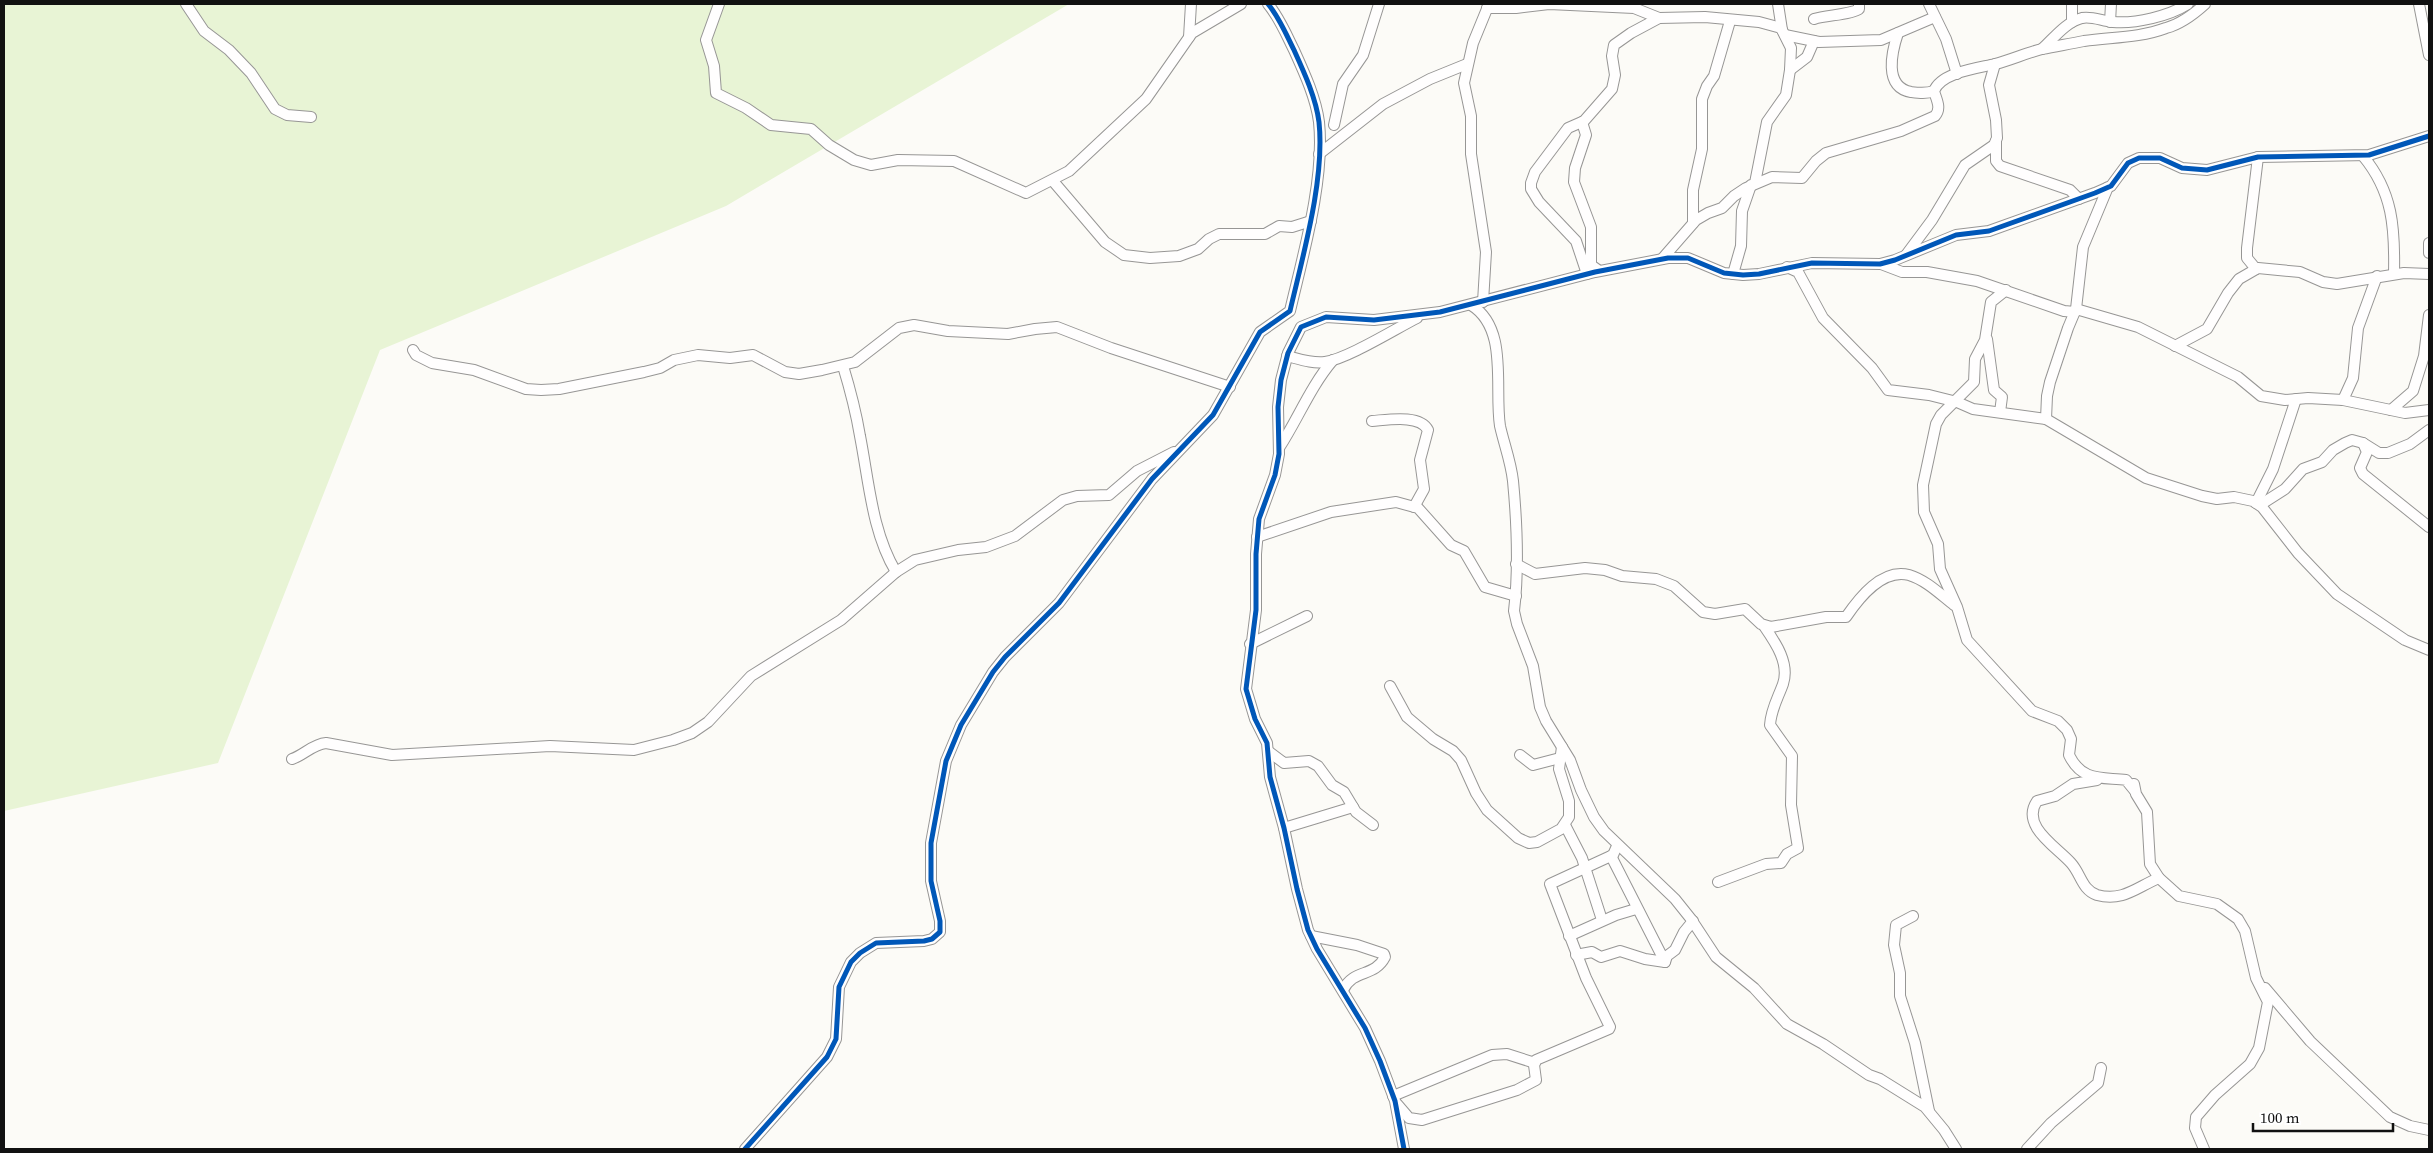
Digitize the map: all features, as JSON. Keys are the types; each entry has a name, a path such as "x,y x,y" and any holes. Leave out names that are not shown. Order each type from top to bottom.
{"street":[{"path":"186,4 204,31 229,50 251,73 275,109 287,115 311,117"},
{"path":"719,4 706,40 714,66 716,93 746,108 770,125 807,127 854,160 871,165 898,160 954,161 1006,182 1024,193 1053,181 1069,171 1137,108 1189,37 1204,24 1241,4"},
{"path":"1189,37 1191,4"},
{"path":"745,1149 827,1057 836,1039 839,987 851,962 860,953 876,943 924,941 932,939 940,932 940,921 931,882 931,843 946,761 961,725 993,672 1005,657 1059,603 1147,485 1213,415 1260,332 1290,311 1311,220 1319,154 1319,123 1299,61 1279,20 1268,4"},
{"path":"1334,126 1343,84 1363,55 1378,4"},
{"path":"1484,302 1486,252 1471,154 1471,116 1464,83 1473,43 1488,6 1516,8 1549,4 1638,8 1659,18 1705,17 1730,21 1760,22 1814,41 1881,40 1935,17"},
{"path":"1733,274 1741,246 1742,211 1753,184 1767,122 1786,95 1792,52 1784,32 1778,4"},
{"path":"1814,19 1827,15 1854,12 1859,9 1859,4"},
{"path":"1930,4 1946,40 1957,74"},
{"path":"2072,4 2072,22"},
{"path":"2110,22 2111,4"},
{"path":"2041,50 2072,22 2089,17 2110,22 2127,22 2180,9 2188,4"},
{"path":"1898,33 1891,62 1896,83 1906,91 1924,94 1934,90 1940,82 1984,65 1996,64 2041,50 2152,33 2176,25 2204,4"},
{"path":"2419,4 2429,55"},
{"path":"1587,274 1576,241 1539,202 1531,186 1535,172 1569,127 1582,122 1612,89 1615,83 1612,56 1614,46 1631,33 1659,18"},
{"path":"1693,223 1693,190 1702,149 1702,98 1714,76 1730,21"},
{"path":"1790,70 1807,57 1814,41"},
{"path":"1319,154 1404,91 1467,64"},
{"path":"1996,64 1989,85 1995,111 1996,161 1998,164 2070,190 2079,199"},
{"path":"1661,259 1693,223 1708,212 1722,208 1734,196 1753,184 1772,177 1802,178 1816,161 1826,153 1870,138 1901,131 1935,116 1938,112 1938,102 1934,90"},
{"path":"1316,110 1334,126 1348,132"},
{"path":"1582,122 1586,135 1575,168 1574,182 1591,227 1591,265 1601,271"},
{"path":"1880,264 1956,235 1989,231 2079,199 2108,187 2118,178 2128,163 2139,158 2160,158 2182,168 2207,170 2258,157 2363,156 2429,136"},
{"path":"1906,255 1932,220 1965,165 1989,150 1996,138"},
{"path":"2363,156 2382,186 2392,216 2394,274"},
{"path":"2256,269 2247,258 2247,248 2258,157"},
{"path":"1053,181 1105,242 1124,255 1150,258 1179,256 1198,249 1209,239 1219,234 1265,234 1279,226 1292,228 1311,220"},
{"path":"2046,419 2050,382 2076,311 2080,259 2090,227 2108,187"},
{"path":"2429,243 2429,251"},
{"path":"1404,1149 1394,1098 1365,1028 1311,936 1296,889 1284,828 1270,777 1266,737 1256,719 1246,689 1250,644 1256,610 1257,537 1261,511 1275,475 1278,448 1278,407 1287,356 1301,327 1319,318 1374,320 1424,314 1484,302 1587,274 1661,259 1688,258 1724,273 1733,274 1759,274 1788,267 1822,263 1880,264 1902,272 1916,271 1962,277 2006,290 2064,311 2076,311 2138,327 2238,376 2261,396 2273,399 2343,400 2405,413 2429,410"},
{"path":"1788,267 1798,272 1816,309 1872,368 1887,389 1929,395 1957,402 1969,409 2046,419 2146,478 2202,496 2246,498 2258,504 2298,553 2337,594 2405,640 2428,648"},
{"path":"2175,346 2207,329 2239,279 2256,269 2300,272 2323,282 2337,284 2394,274 2429,274"},
{"path":"2343,400 2353,378 2358,328 2378,276"},
{"path":"2006,290 1990,302 1983,348 1976,359 1974,382 1957,402 1941,415 1936,424 1925,477 1923,503 1926,518 1938,544 1940,569 1957,607 1966,640 2032,711 2058,722 2067,730 2072,739 2069,755 2080,768 2092,777 2126,780 2135,791 2146,812 2150,864 2159,878 2179,896 2194,901 2217,904 2238,919 2245,931 2256,978 2268,1005 2259,1048 2250,1064 2215,1095 2196,1117 2195,1128 2204,1149"},
{"path":"1471,305 1486,316 1496,349 1500,425 1513,481 1516,532 1516,596 1514,611 1517,624 1533,666 1540,707 1570,760 1594,817 1617,846 1675,899 1693,921 1708,949 1716,958 1754,988 1788,1024 1837,1052 1869,1075 1888,1084 1929,1111 1956,1149"},
{"path":"1287,356 1315,362 1341,358 1424,314"},
{"path":"2392,410 2413,391 2424,356 2429,315"},
{"path":"413,350 416,355 432,363 474,370 526,389 541,390 559,389 636,374 660,368 674,360 698,355 730,358 753,356 779,370 799,374 855,362 899,328 907,325 948,331 998,334 1051,327 1230,387"},
{"path":"1986,333 1994,390 2002,397 2000,412"},
{"path":"1278,448 1295,423 1316,380 1333,360"},
{"path":"843,366 860,436 877,529 887,558 896,572"},
{"path":"2258,504 2273,469 2296,399"},
{"path":"1372,421 1394,419 1416,421 1423,423 1428,430 1420,460 1424,489 1414,507"},
{"path":"2258,504 2292,484 2303,469 2322,462 2338,446 2352,440 2363,443 2379,453 2388,453 2410,444 2429,430"},
{"path":"2363,443 2367,452 2360,468 2363,474 2429,527"},
{"path":"292,759 302,756 319,744 326,743 392,754 550,746 634,750 692,733 708,722 751,676 842,620 896,572 915,560 958,550 986,547 1016,536 1063,500 1077,496 1109,494 1137,470 1180,449"},
{"path":"1257,537 1331,512 1396,502 1414,507 1422,512 1450,545 1466,553 1472,567 1485,587 1516,596"},
{"path":"1516,564 1535,574 1586,568 1605,570 1622,576 1663,580 1674,586 1703,612 1715,614 1745,610 1764,626 1781,653 1783,683 1773,707 1770,725 1792,756 1791,805 1798,848 1787,854 1782,863 1766,864 1718,882"},
{"path":"1764,626 1782,626 1826,617 1846,617 1866,592 1884,579 1900,575 1910,575 1927,584 1957,607"},
{"path":"1250,644 1307,616"},
{"path":"1390,686 1408,718 1433,739 1453,751 1461,760 1476,793 1487,810 1518,838 1528,842 1538,842 1551,836 1565,825 1571,809 1559,769 1562,747"},
{"path":"1268,751 1284,763 1312,762 1318,766 1332,786 1344,792 1353,807 1372,825"},
{"path":"1520,755 1533,765 1560,758"},
{"path":"2106,778 2074,784 2055,796 2037,801 2033,811 2034,823 2043,836 2072,863 2088,890 2098,895 2130,894 2159,878"},
{"path":"2134,778 2135,791"},
{"path":"1284,828 1353,807"},
{"path":"1565,825 1586,869 1602,920"},
{"path":"1394,1098 1492,1055 1507,1054 1534,1063 1550,1054 1604,1033 1610,1028 1576,955 1550,884 1611,856 1616,852 1617,846"},
{"path":"1611,856 1636,909 1665,962"},
{"path":"1569,936 1602,920 1636,909"},
{"path":"1913,916 1896,925 1894,945 1900,973 1900,996 1915,1043 1929,1111"},
{"path":"1665,962 1667,956 1675,950 1684,932 1693,921"},
{"path":"1311,936 1357,945 1384,954 1385,957 1381,963 1368,972 1349,979 1343,990"},
{"path":"1576,955 1592,952 1601,957 1620,951 1645,959 1665,962"},
{"path":"2256,978 2310,1042 2390,1117 2410,1126 2429,1130"},
{"path":"1394,1098 1405,1114 1415,1120 1450,1113 1530,1085 1537,1078 1534,1063"},
{"path":"2028,1149 2051,1124 2098,1083 2101,1068"}],"green space":[{"path":"4,4 1069,4 726,206 380,350 218,763 4,811"}],"cycle path":[{"path":"745,1149 827,1057 836,1039 839,987 851,962 860,953 876,943 924,941 932,939 940,932 940,921 931,881 931,843 946,761 961,725 993,672 1005,657 1059,603 1152,479 1213,415 1260,332 1290,311 1316,192 1319,168 1319,122 1312,94 1302,67 1276,14 1268,4"},
{"path":"1404,1149 1395,1101 1380,1061 1365,1028 1317,949 1308,930 1270,777 1267,743 1255,719 1246,689 1256,610 1256,554 1259,519 1275,475 1279,454 1278,407 1281,380 1288,353 1301,327 1326,317 1374,320 1440,312 1595,272 1668,258 1688,258 1724,273 1743,275 1759,274 1812,263 1880,264 1895,260 1956,235 1989,231 2095,193 2111,186 2128,163 2139,158 2160,158 2182,168 2207,170 2258,157 2369,155 2429,136"}]}
